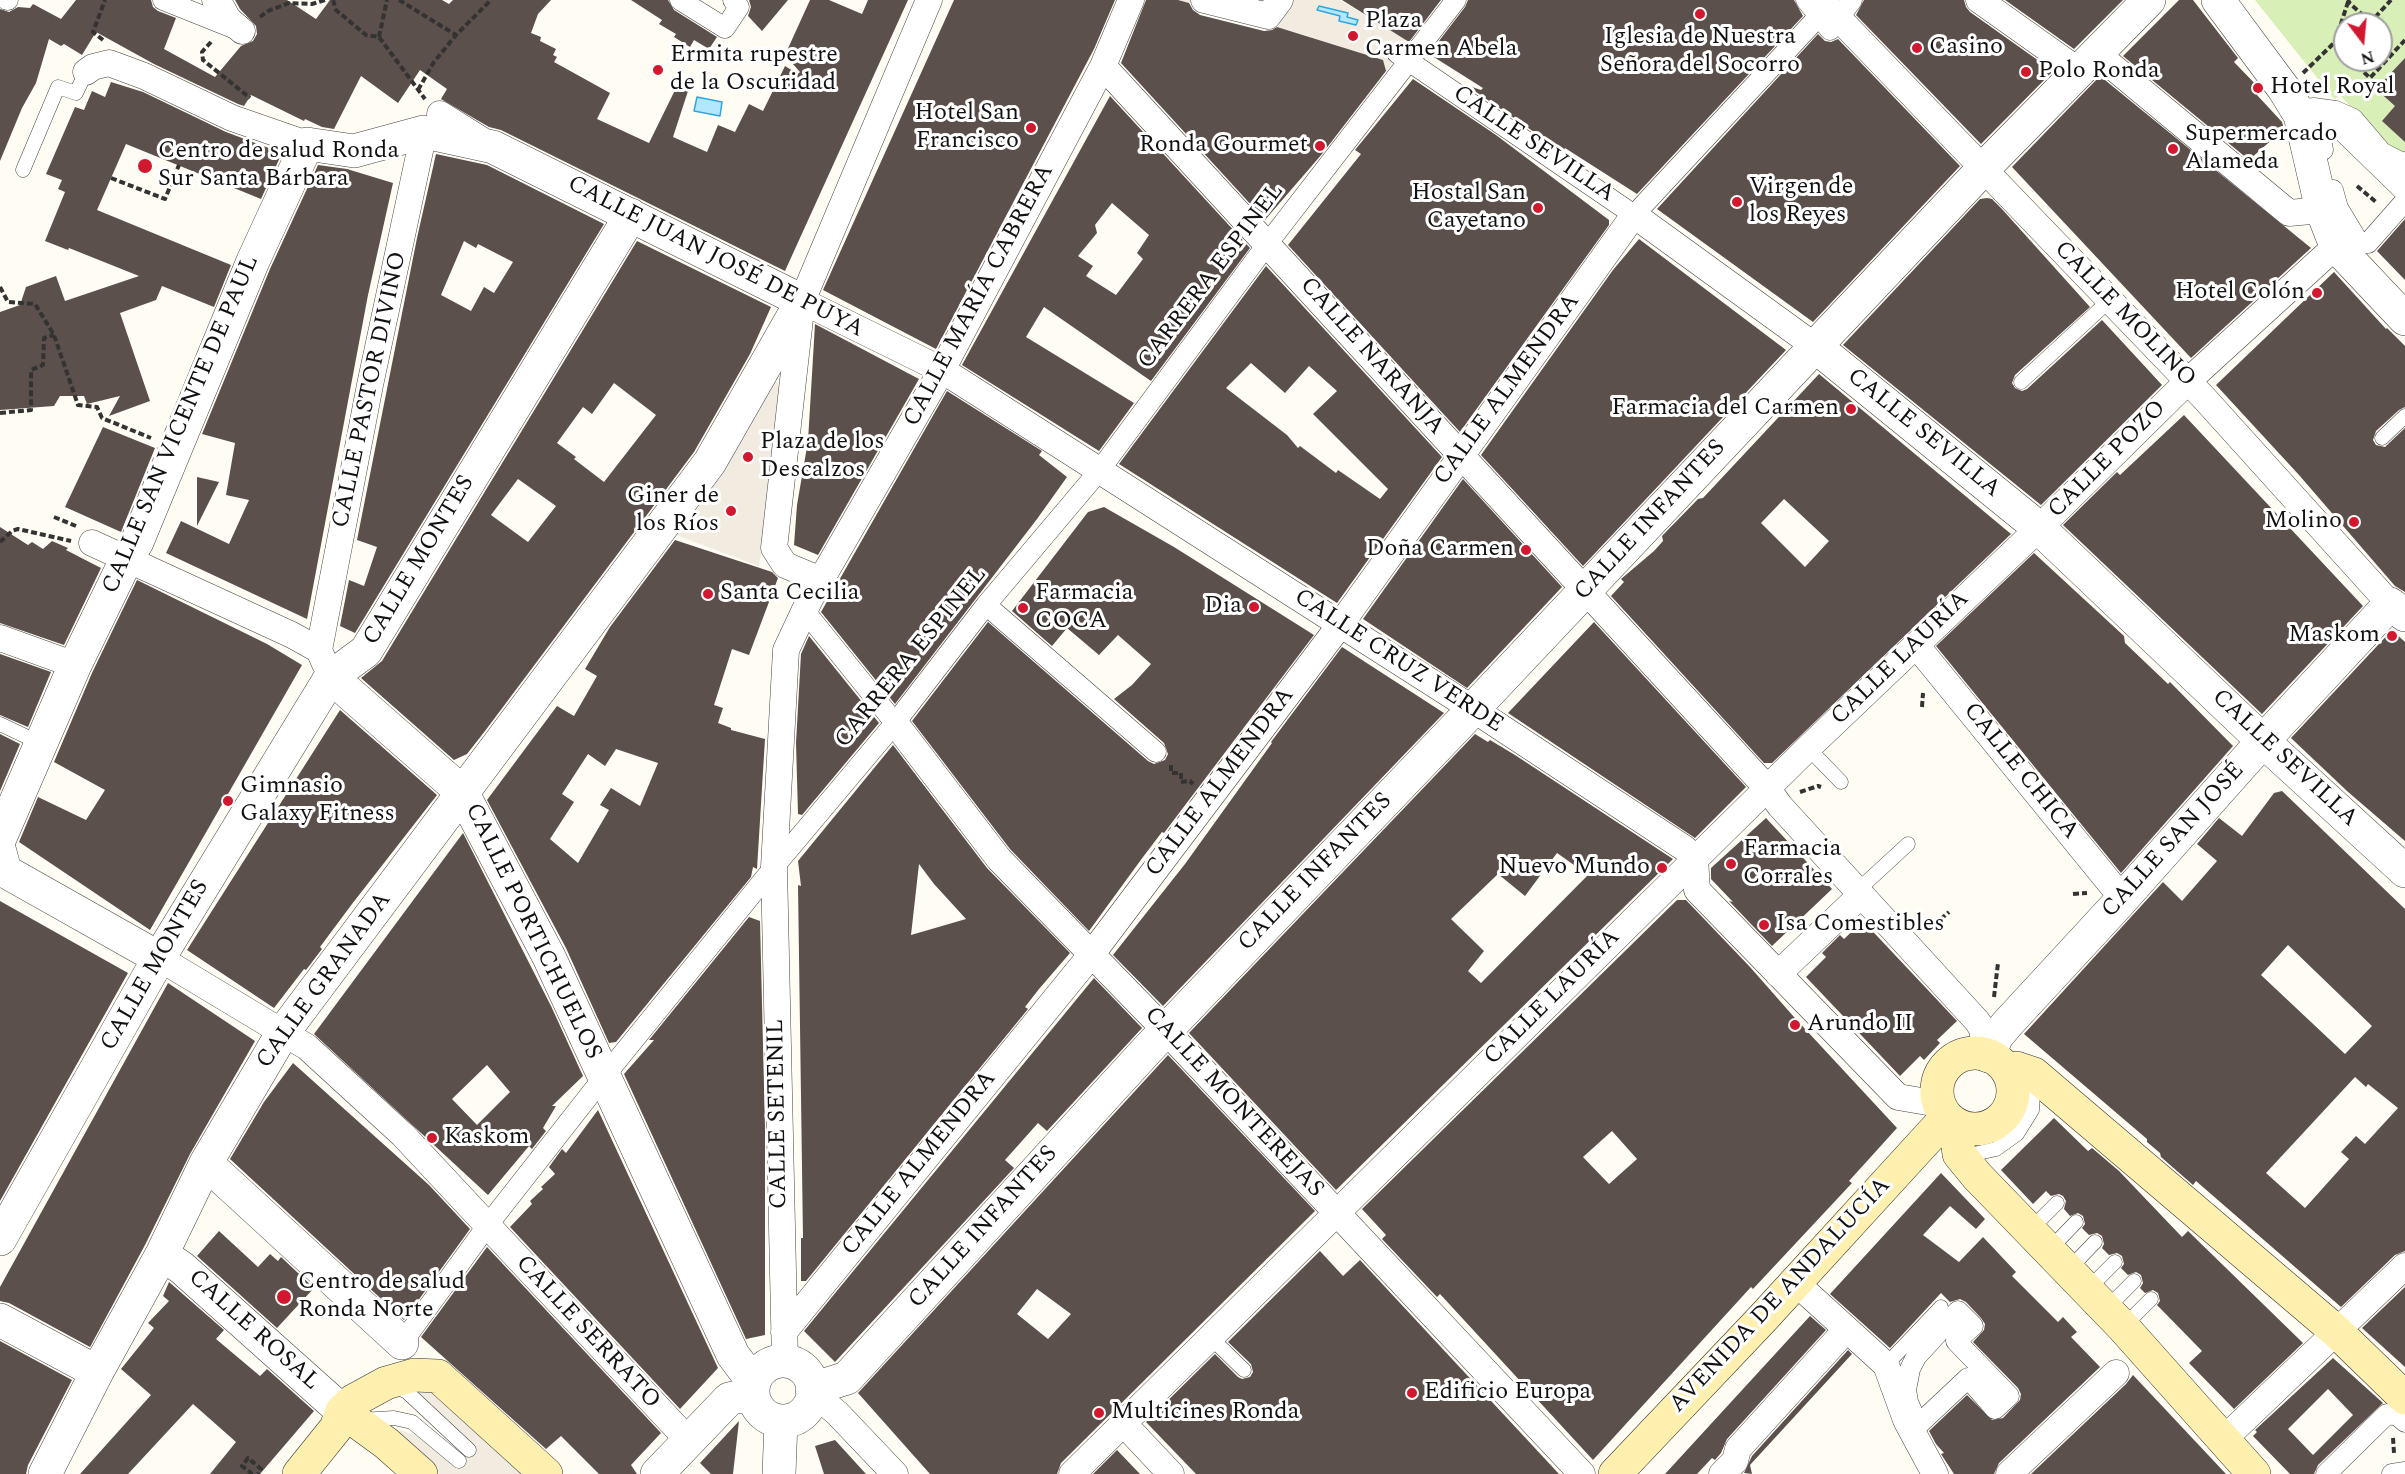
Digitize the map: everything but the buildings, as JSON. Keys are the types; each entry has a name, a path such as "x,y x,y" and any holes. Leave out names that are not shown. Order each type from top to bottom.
{"main road":[{"path":"2254,1474 2078,1279 1986,1185 1951,1125 1936,1093 1942,1070 1950,1062 1960,1056 2003,1064 2337,1332 2405,1398"},
{"path":"1951,1125 1971,1129 1983,1128 1994,1124 2003,1116 2010,1106 2013,1094 2012,1081 2003,1064"},
{"name":"AVENIDA DE ANDALUCÍA","path":"1614,1474 1796,1282 1951,1125"},
{"path":"299,1474 359,1424 367,1392 386,1383 414,1375 438,1376 546,1474"},
{"path":"359,1424 421,1474"}],"street":[{"path":"163,0 242,31"},
{"path":"214,0 228,19 242,31"},
{"path":"680,0 725,28 739,7 733,0"},
{"path":"821,580 785,565 774,548 779,370 802,301 929,0"},
{"name":"CALLE MARÍA CABRERA","path":"774,867 786,650 804,610 942,370 1104,66 1131,0"},
{"path":"1204,0 1268,16 1280,0"},
{"name":"CARRERA ESPINEL","path":"402,1343 487,1226 603,1077 895,723 986,605 1099,471 1404,57 1456,0"},
{"path":"1634,215 1833,9 1806,0"},
{"path":"1978,0 2087,62 2289,213 2322,210"},
{"name":"CALLE INFANTES","path":"812,1394 847,1378 1166,1031 1983,169 2149,0"},
{"path":"2218,0 2292,102 2322,210 2336,246 2405,320"},
{"name":"CALLE MOLINO","path":"1833,9 1983,169 2188,381 2398,609"},
{"name":"CALLE SEVILLA","path":"1404,57 1634,215 1816,347 2039,528 2263,741 2405,871"},
{"path":"86,72 93,67 109,63 144,76 232,118 307,144"},
{"name":"CALLE NARANJA","path":"1104,66 1767,788 1780,806 1977,1021 2003,1064"},
{"path":"2292,102 2313,111 2335,114 2351,121 2380,155 2402,166 2405,165"},
{"name":"CALLE JUAN JOSÉ DE PUYA","path":"307,144 354,151 432,123 493,147 942,370 1099,471"},
{"name":"CALLE PASTOR DIVINO","path":"325,663 370,385 432,123"},
{"path":"2405,192 2336,125 2324,123 2319,126 2318,133 2338,208 2359,243 2368,243 2405,201"},
{"name":"CALLE SAN VICENTE DE PAUL","path":"0,838 75,665 137,542 253,261 307,144"},
{"name":"CALLE MONTES","path":"0,1239 325,663 366,651 631,215"},
{"name":"CALLE ALMENDRA","path":"785,1347 1091,955 1340,625 1634,215"},
{"name":"CALLE POZO","path":"2039,528 2188,381 2336,246"},
{"name":"CALLE GRANADA","path":"45,1474 96,1372 162,1254 206,1163 282,1034 779,370"},
{"name":"CALLE CRUZ VERDE","path":"1099,471 1473,709 1684,848 1695,858"},
{"name":"CALLE LAURÍA","path":"1071,1474 1695,858 2039,528"},
{"name":"CALLE PORTICHUELOS","path":"92,543 127,558 325,663 462,792 549,957 732,1355 754,1388"},
{"path":"986,605 1156,752"},
{"name":"CALLE SAN JOSÉ","path":"2003,1064 1997,1036 2008,1023 2123,899 2263,741 2398,609"},
{"path":"804,610 895,723"},
{"path":"0,638 75,665"},
{"name":"CALLE CHICA","path":"1916,645 2123,899"},
{"name":"CALLE MONTEREJAS","path":"895,723 999,859 1166,1031 1582,1474"},
{"path":"0,852 5,871 159,958"},
{"path":"1695,858 1697,890 1898,1097 1951,1125"},
{"name":"CALLE SETENIL","path":"774,867 785,1347"},
{"path":"1778,974 1859,893"},
{"name":"CALLE SERRATO","path":"159,958 307,1047 403,1135 688,1440"},
{"path":"206,1163 438,1376"},
{"name":"CALLE ROSAL","path":"162,1254 182,1268 359,1424"},
{"path":"2223,1440 2405,1266"},
{"path":"1796,1282 1886,1365 1906,1419 1935,1474"},
{"path":"1949,1309 1973,1326 1956,1341 2009,1396 1995,1409 1968,1378 1918,1425 1908,1402 1906,1390 1910,1369 1949,1309"},
{"path":"0,1320 96,1372"},
{"path":"1722,1474 1734,1461 1738,1449 1846,1330"},
{"path":"785,1347 810,1378 812,1394 804,1413 797,1418 781,1421 765,1415 759,1409 754,1388 758,1374 775,1362 785,1347"},
{"path":"2009,1474 2116,1373"},
{"path":"657,1474 729,1398 754,1388"},
{"path":"812,1394 837,1413 895,1474"},
{"path":"2326,1474 2387,1414 2398,1416 2405,1422"},
{"path":"779,1474 781,1421"},
{"path":"1124,1424 1171,1474"},
{"path":"2387,1465 2405,1472"}],"lane":[{"path":"23,170 58,87 76,93 86,72"},
{"path":"2021,382 2110,300"},
{"path":"2382,438 2405,416"},
{"path":"0,724 40,743"},
{"path":"1808,748 1841,782"},
{"path":"1859,893 1908,844"},
{"path":"2057,1203 2078,1279"},
{"path":"2076,1222 2078,1279"},
{"path":"2078,1279 2095,1242"},
{"path":"2078,1279 2115,1262"},
{"path":"2078,1279 2134,1281"},
{"path":"2078,1279 2151,1299"},
{"path":"1886,1365 1949,1309"},
{"path":"1209,1336 1244,1370"},
{"path":"386,1383 407,1392 469,1450"},
{"path":"359,1424 405,1419 412,1422 459,1461"}],"path":[{"path":"100,10 105,0"},
{"path":"333,0 336,10 366,35 379,37 418,90 434,62 456,35 491,0"},
{"path":"379,37 387,0"},
{"path":"399,0 456,35"},
{"path":"2292,102 2335,42 2348,0 2359,12"},
{"path":"2380,12 2391,0"},
{"path":"2393,53 2405,40"},
{"path":"2364,72 2370,78 2376,72"},
{"path":"111,178 165,199 179,165"},
{"path":"2357,186 2377,203"},
{"path":"0,287 8,302 35,304 54,334 78,405 97,407 102,418 142,434"},
{"path":"0,413 31,411 31,370 43,365 44,339 54,334"},
{"path":"0,542 12,531 18,529 60,540"},
{"path":"1156,752 1160,763 1172,763 1171,773 1181,773 1181,782 1190,782 1209,798"},
{"path":"1803,791 1818,786 1824,789"},
{"path":"1908,946 1949,912"},
{"path":"1993,1006 1998,963"},
{"path":"2387,1465 2394,1452 2405,1455"},
{"path":"249,1474 251,1473 242,1466 248,1458 261,1469 258,1474"}],"green space":[{"path":"2255,0 2405,0 2405,152 2400,153 2386,147 2340,95 2334,99"}],"shaded area":[{"name":"Plaza Carmen Abela","path":"1178,0 1340,0 1405,39 1386,73 1382,60 1297,33"},
{"name":"Plaza de los Descalzos","path":"769,381 777,382 783,392 759,566 673,534"},
{"path":"422,1383 526,1474 440,1474 397,1435 401,1430 422,1438 454,1466 474,1445 405,1384"}],"water":[{"path":"1319,6 1348,13 1347,17 1358,20 1356,25 1339,21 1340,16 1317,10"},
{"path":"697,97 722,102 720,116 694,111"}],"place":[{"name":"Iglesia de Nuestra Señora del Socorro","path":"1700,14"},
{"name":"Plaza Carmen Abela","path":"1353,36"},
{"name":"Casino","path":"1917,48"},
{"name":"Ermita rupestre de la Oscuridad","path":"658,70"},
{"name":"Polo Ronda","path":"2026,72"},
{"name":"Hotel Royal","path":"2258,88"},
{"name":"Hotel San Francisco","path":"1031,128"},
{"name":"Ronda Gourmet","path":"1320,146"},
{"name":"Supermercado Alameda","path":"2173,149"},
{"name":"Centro de salud Ronda Sur Santa Bárbara","path":"145,166"},
{"name":"Virgen de los Reyes","path":"1737,202"},
{"name":"Hostal San Cayetano","path":"1538,208"},
{"name":"Hotel Colón","path":"2317,293"},
{"name":"Farmacia del Carmen","path":"1851,409"},
{"name":"Plaza de los Descalzos","path":"748,457"},
{"name":"Giner de los Ríos","path":"731,511"},
{"name":"Molino","path":"2354,522"},
{"name":"Doña Carmen","path":"1526,550"},
{"name":"Santa Cecilia","path":"708,594"},
{"name":"Dia","path":"1254,607"},
{"name":"Farmacia COCA","path":"1023,608"},
{"name":"Maskom","path":"2392,636"},
{"name":"Gimnasio Galaxy Fitness","path":"228,801"},
{"name":"Farmacia Corrales","path":"1731,864"},
{"name":"Nuevo Mundo","path":"1662,868"},
{"name":"Isa Comestibles","path":"1764,925"},
{"name":"Arundo II","path":"1795,1025"},
{"name":"Kaskom","path":"432,1138"},
{"name":"Centro de salud Ronda Norte","path":"284,1297"},
{"name":"Edificio Europa","path":"1412,1393"},
{"name":"Multicines Ronda","path":"1099,1413"}]}
